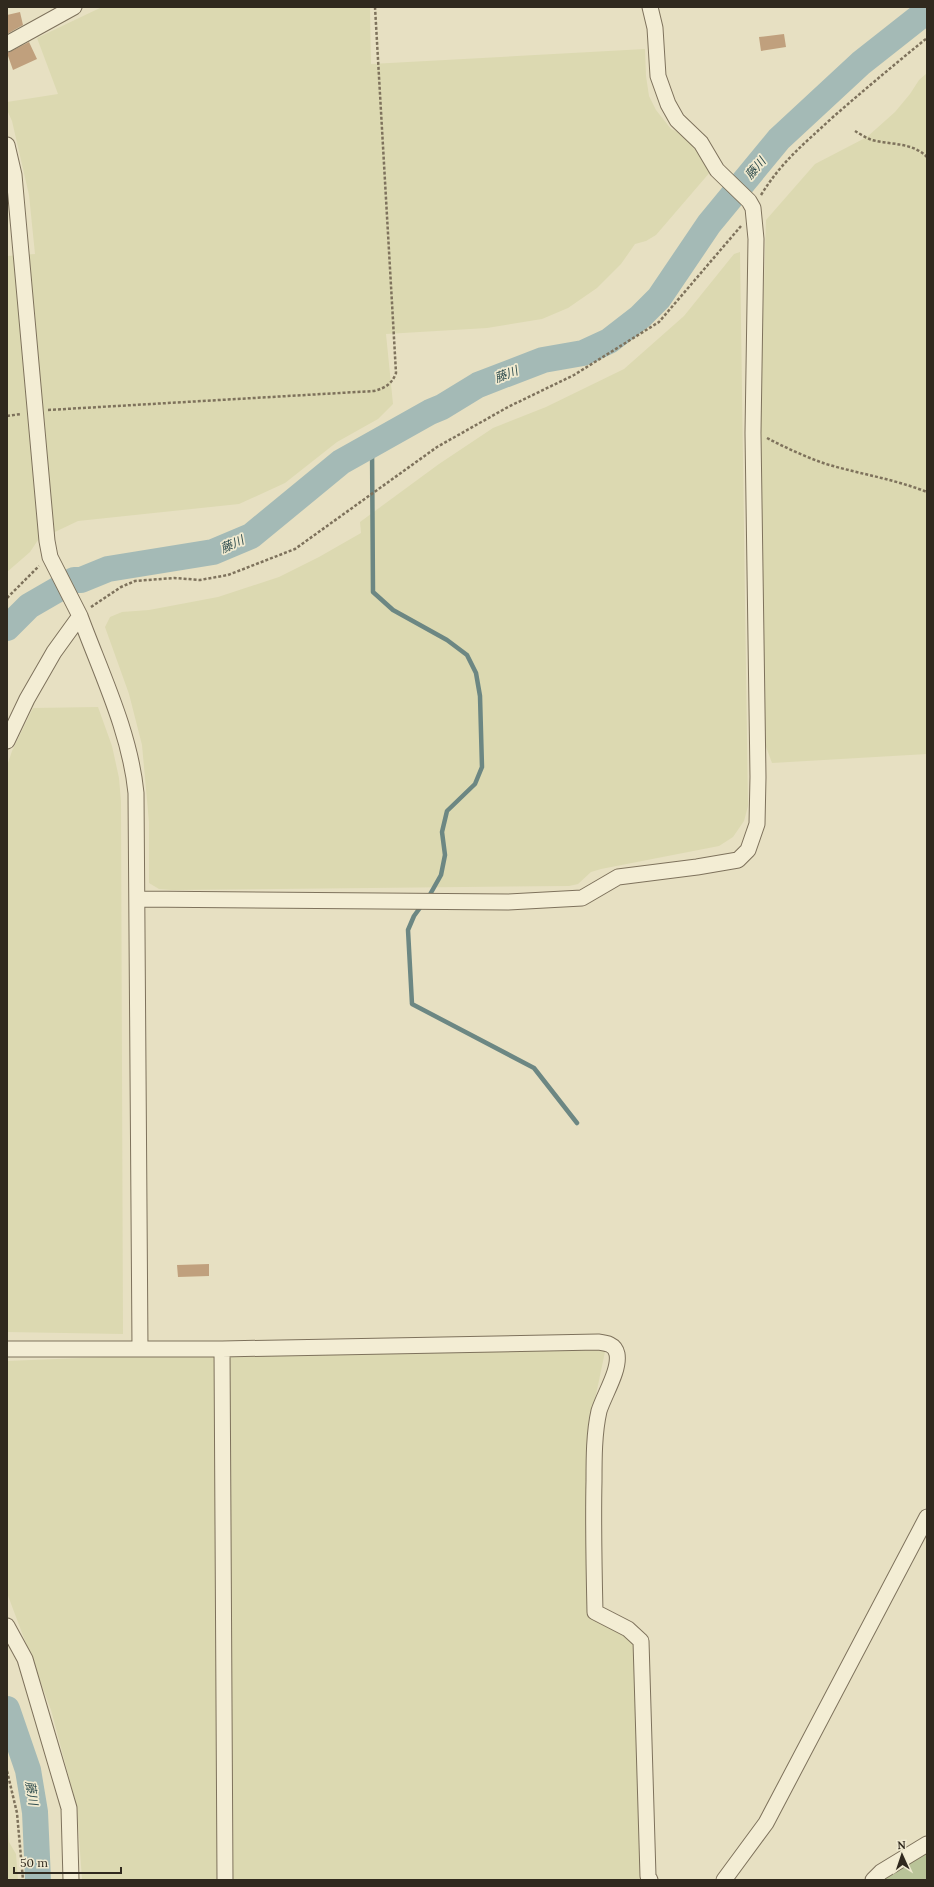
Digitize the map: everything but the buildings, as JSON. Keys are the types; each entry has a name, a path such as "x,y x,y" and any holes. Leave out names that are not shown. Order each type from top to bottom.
{"street":[{"path":"7,44 74,7"},
{"path":"137,899 508,902 582,898 618,877 738,860 748,850 757,824 758,777 753,433 756,239 752,209 717,170 701,143 676,120 662,91 658,76 655,28 650,7"},
{"path":"7,145 14,176 47,541 53,561 80,616 123,731 134,780 137,899 140,1348"},
{"path":"7,741 27,699 54,652 80,616"},
{"path":"7,1349 222,1349 598,1342 609,1344 614,1347 617,1354 616,1365 599,1412 595,1452 593,1528 595,1612 628,1630 641,1641 648,1876 650,1880"},
{"path":"222,1349 225,1880"},
{"path":"724,1880 766,1823 927,1517"},
{"path":"7,1626 25,1659 70,1808 71,1880"},
{"path":"873,1880 881,1872 927,1844"}],"path":[{"path":"7,416 36,410 374,391 387,386 394,380 396,373 375,7"},
{"path":"80,616 101,599 121,587 135,581 174,578 200,580 228,574 295,549 437,446 508,407 574,375 617,350 659,322 738,227 747,220 752,209 774,175 791,155 869,86 927,38"},
{"path":"855,131 871,140 899,143 922,152 927,157"},
{"path":"753,433 825,464 896,481 927,492"},
{"path":"7,598 32,573 53,561"},
{"path":"7,1771 17,1813 23,1880"}],"shaded area":[{"path":"102,7 370,7 371,64 645,49 646,76 649,96 656,110 671,129 685,135 711,171 656,235 646,241 635,244 621,264 597,288 568,308 542,319 487,328 386,334 393,404 378,419 337,442 285,483 239,504 78,521 38,540 30,552 7,572 7,256 35,254 29,195 12,121 7,110 7,102 58,94 37,38"},
{"path":"927,73 927,754 772,763 765,744 760,415 766,220 815,164 867,137 895,112 919,80"},
{"path":"740,252 748,806 744,821 733,837 719,846 601,869 591,872 578,884 569,886 172,890 159,889 149,883 149,822 142,745 129,694 105,627 110,617 122,612 149,610 218,597 279,577 319,557 361,533 360,522 439,464 493,428 546,407 624,369 684,316 734,254"},
{"path":"98,707 112,746 119,778 121,802 123,1334 7,1332 7,766 12,751 33,708"},
{"path":"606,1347 593,1409 590,1616 636,1641 640,1869 642,1880 82,1880 77,1808 51,1710 7,1593 7,1361 130,1356"},
{"path":"7,1819 9,1842 16,1854 18,1880 7,1880"}],"green space":[{"path":"927,1845 927,1880 884,1880 898,1864"}],"waterway":[{"name":"藤川","path":"7,628 29,606 74,580 81,580 108,569 213,552 251,536 341,462 430,412 442,407 478,385 543,360 583,353 609,341 640,317 659,298 709,224 779,139 861,63 927,11"},
{"path":"372,445 373,592 393,610 447,640 467,655 476,673 480,696 482,767 475,784 447,811 442,832 445,855 441,875 428,898"},
{"path":"422,905 414,916 408,930 412,1004 534,1068 577,1123"},
{"name":"藤川","path":"7,1709 28,1770 35,1812 38,1880"}]}
